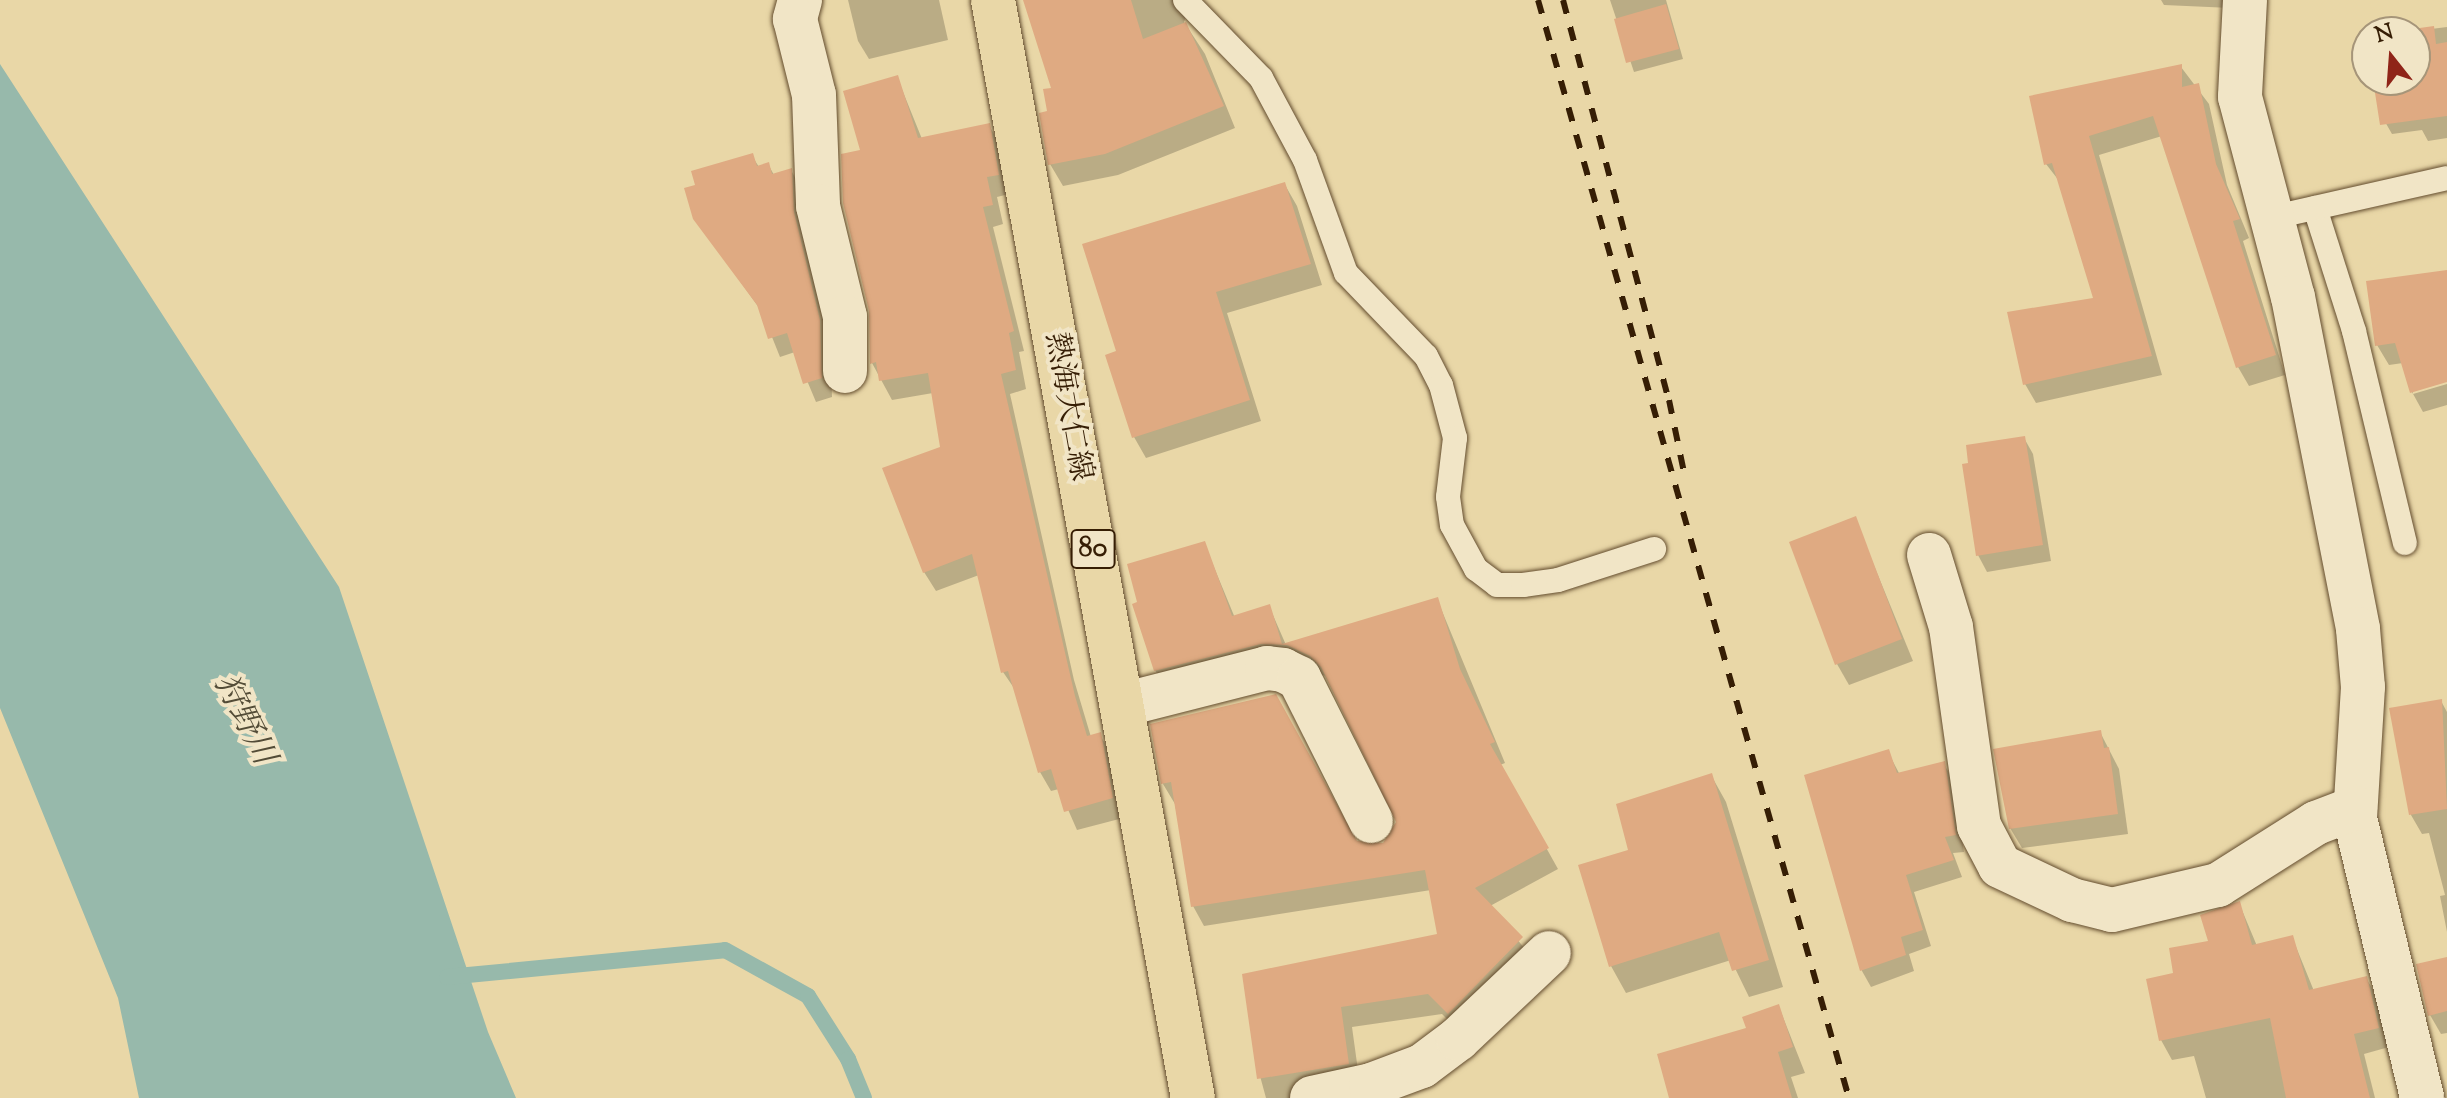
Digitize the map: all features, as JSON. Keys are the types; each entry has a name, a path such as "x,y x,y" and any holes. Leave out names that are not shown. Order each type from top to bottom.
{"main road":[{"name":"熱海大仁線","path":"993,0 1193,1098"}],"street":[{"path":"800,0 795,19 814,95 818,206 845,317 845,371"},
{"path":"2245,0 2240,97 2293,297 2358,629 2363,687 2355,808 2422,1098"},
{"path":"1929,555 1951,627 1979,826 2000,866 2059,894 2112,910 2218,885 2316,823 2355,808"},
{"path":"1122,705 1267,668 1283,670 1299,678 1371,821"},
{"path":"1312,1098 1371,1085 1422,1066 1458,1039 1549,953"}],"lane":[{"path":"1185,0 1261,78 1305,160 1346,273 1426,356 1441,385 1455,438 1448,497 1452,525 1476,569 1497,585 1523,585 1558,580 1654,549"},
{"path":"2270,218 2447,178"},
{"path":"2315,208 2359,346 2405,543"}],"water":[{"name":"狩野川","path":"0,64 339,587 488,1032 516,1098 139,1098 118,998 0,708"}],"building":[{"path":"1023,0 1131,0 1143,39 1186,22 1224,106 1105,154 1048,165 1039,113 1047,111 1043,89 1051,88"},
{"path":"1666,4 1679,49 1626,63 1614,19"},
{"path":"2431,26 2434,26 2436,44 2447,42 2447,116 2380,125 2375,96 2431,96"},
{"path":"2182,64 2182,87 2199,83 2216,164 2240,219 2233,221 2276,355 2236,368 2153,116 2089,136 2152,356 2023,385 2007,312 2093,298 2052,163 2044,165 2029,96"},
{"path":"898,75 918,138 990,123 999,175 987,177 993,205 983,207 1014,331 1009,333 1016,370 1001,374 1075,696 1087,736 1101,732 1113,798 1064,812 1051,769 1038,773 1008,671 1001,673 972,554 923,573 882,468 940,447 928,373 879,381 876,362 870,364 869,311 843,203 841,154 860,150 843,91"},
{"path":"753,153 757,166 769,162 772,174 792,168 794,212 820,320 822,378 803,384 787,333 768,339 757,305 693,219 684,188 695,185 691,171"},
{"path":"1285,182 1311,264 1216,292 1250,400 1132,438 1105,355 1116,351 1082,244"},
{"path":"2447,270 2447,382 2410,393 2395,343 2375,346 2366,281"},
{"path":"2025,436 2043,545 1976,556 1962,464 1968,463 1966,445"},
{"path":"1856,516 1902,639 1835,665 1789,542"},
{"path":"1205,541 1232,616 1270,604 1282,644 1438,597 1460,669 1495,742 1490,744 1549,848 1475,888 1523,937 1448,1014 1428,994 1341,1007 1349,1064 1257,1079 1242,974 1437,934 1425,870 1191,907 1171,782 1161,784 1150,724 1276,694 1357,841 1383,843 1396,822 1321,667 1310,656 1287,645 1261,644 1154,671 1132,604 1137,602 1127,564"},
{"path":"2442,699 2447,809 2409,815 2389,708"},
{"path":"2101,730 2104,748 2109,747 2118,814 2009,829 1993,749"},
{"path":"1889,749 1897,773 1945,761 1956,835 1945,837 1954,860 1906,875 1923,930 1901,937 1906,955 1860,971 1804,775"},
{"path":"1712,773 1769,960 1732,971 1719,932 1609,967 1578,865 1628,850 1616,804"},
{"path":"2240,901 2252,945 2293,935 2309,990 2367,976 2379,1028 2354,1034 2370,1098 2286,1098 2270,1018 2159,1041 2146,979 2173,973 2169,948 2208,941 2200,915"},
{"path":"2447,957 2447,1011 2428,1016 2416,964"},
{"path":"1779,1004 1793,1047 1778,1052 1792,1098 1669,1098 1657,1054 1746,1028 1742,1017"}],"waterway":[{"path":"447,977 725,950 808,996 848,1059 864,1098"}],"railway":[{"path":"1538,0 1849,1098"},
{"path":"1563,0 1669,400 1685,477"}]}
